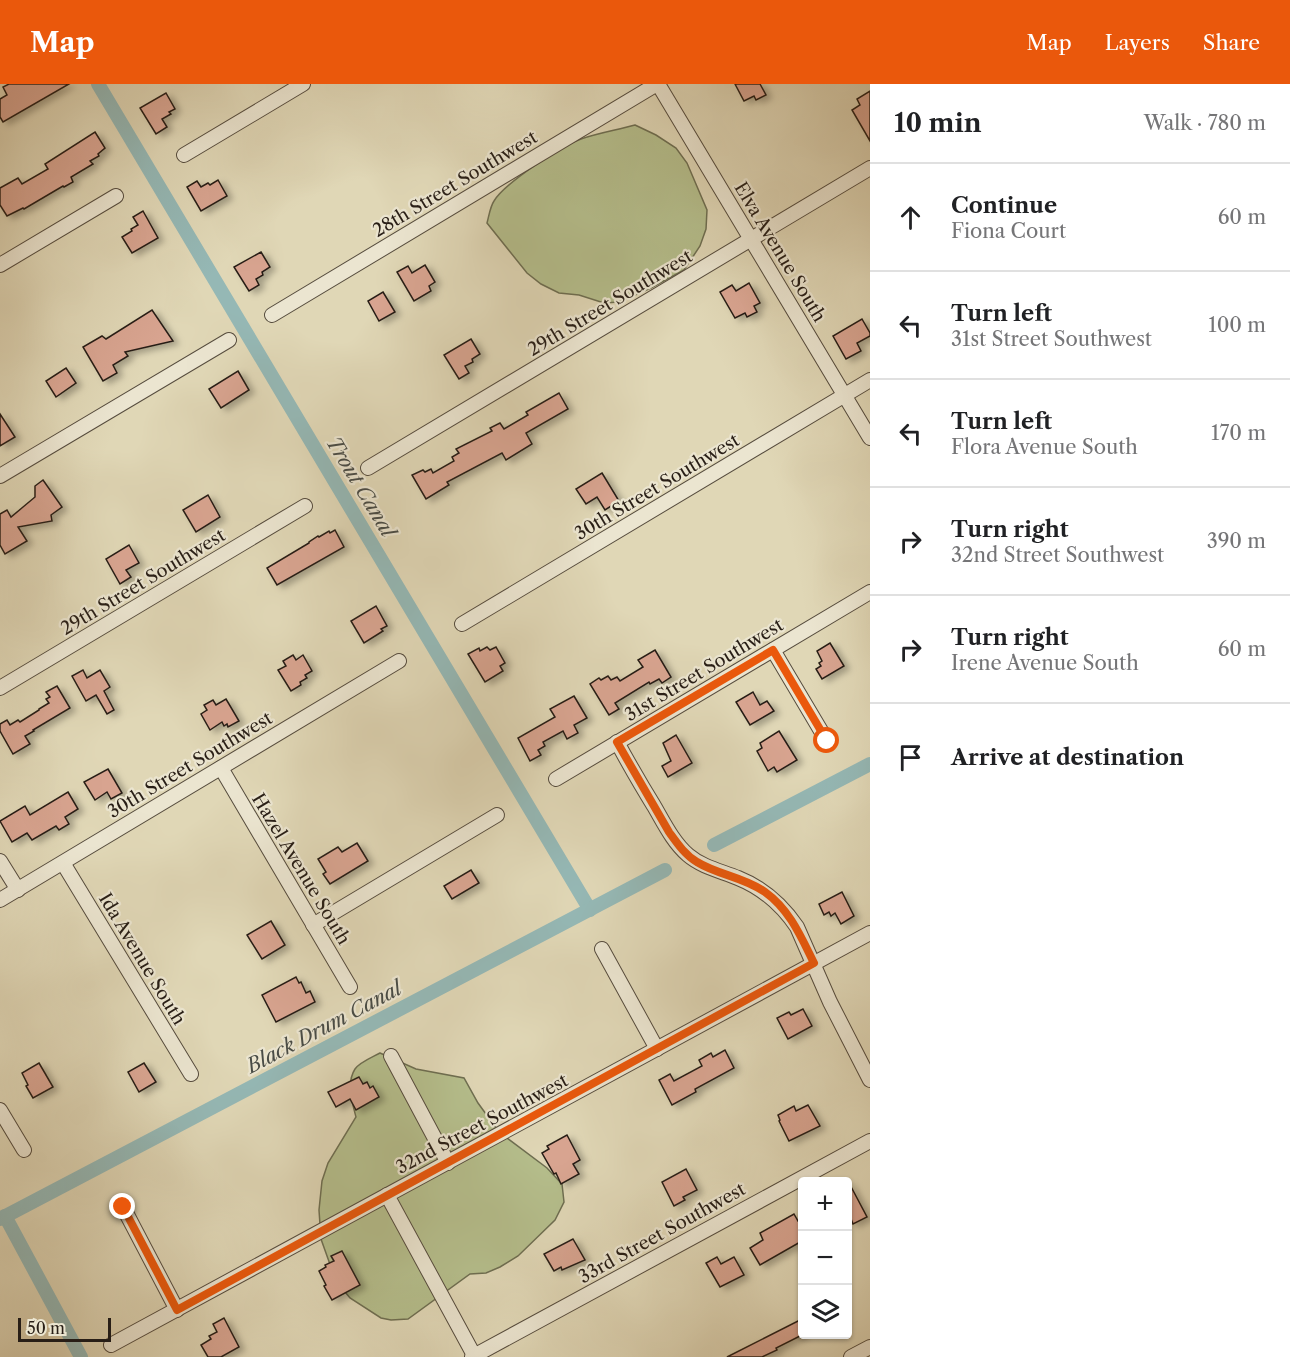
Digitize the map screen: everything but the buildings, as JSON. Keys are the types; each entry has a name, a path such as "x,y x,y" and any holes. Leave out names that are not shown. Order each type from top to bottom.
{"street":[{"path":"184,155 303,84"},
{"name":"Elva Avenue South","path":"658,84 870,438"},
{"name":"28th Street Southwest","path":"272,315 658,84"},
{"name":"29th Street Southwest","path":"368,468 870,168"},
{"path":"0,265 116,196"},
{"path":"0,476 229,340"},
{"name":"30th Street Southwest","path":"462,624 870,380"},
{"name":"29th Street Southwest","path":"0,688 305,506"},
{"name":"31st Street Southwest","path":"556,778 870,592"},
{"path":"773,650 827,741"},
{"name":"30th Street Southwest","path":"0,900 399,661"},
{"path":"617,742 678,844 698,862 753,885 779,904 797,927 830,1002 870,1080"},
{"name":"Hazel Avenue South","path":"221,768 350,987"},
{"path":"313,925 497,815"},
{"path":"0,861 18,890"},
{"name":"Ida Avenue South","path":"63,863 191,1074"},
{"name":"32nd Street Southwest","path":"111,1346 870,933"},
{"path":"602,949 657,1049"},
{"path":"391,1056 448,1163"},
{"path":"0,1110 24,1150"},
{"name":"33rd Street Southwest","path":"474,1356 870,1140"},
{"path":"387,1195 474,1356"},
{"path":"123,1207 177,1310"},
{"path":"851,1357 870,1347"}],"green space":[{"path":"635,125 676,148 687,163 707,210 706,229 700,246 684,270 619,302 604,303 579,295 559,293 541,284 527,273 487,223 494,201 521,175 572,143"},
{"path":"380,1053 416,1069 464,1078 478,1103 499,1132 547,1168 562,1184 564,1202 555,1220 518,1256 486,1273 470,1274 408,1319 381,1318 350,1298 332,1270 321,1239 319,1210 322,1181 328,1163 356,1117 351,1093 352,1074 360,1064"}],"waterway":[{"name":"Trout Canal","path":"98,84 590,910"},
{"name":"Black Drum Canal","path":"714,845 870,764"},
{"name":"Black Drum Canal","path":"0,1219 665,870"},
{"path":"5,1216 81,1357"}],"route":[{"path":"123,1207 177,1310 814,963 797,927 779,904 740,878 698,862 678,844 617,742 773,650 827,741"}]}
